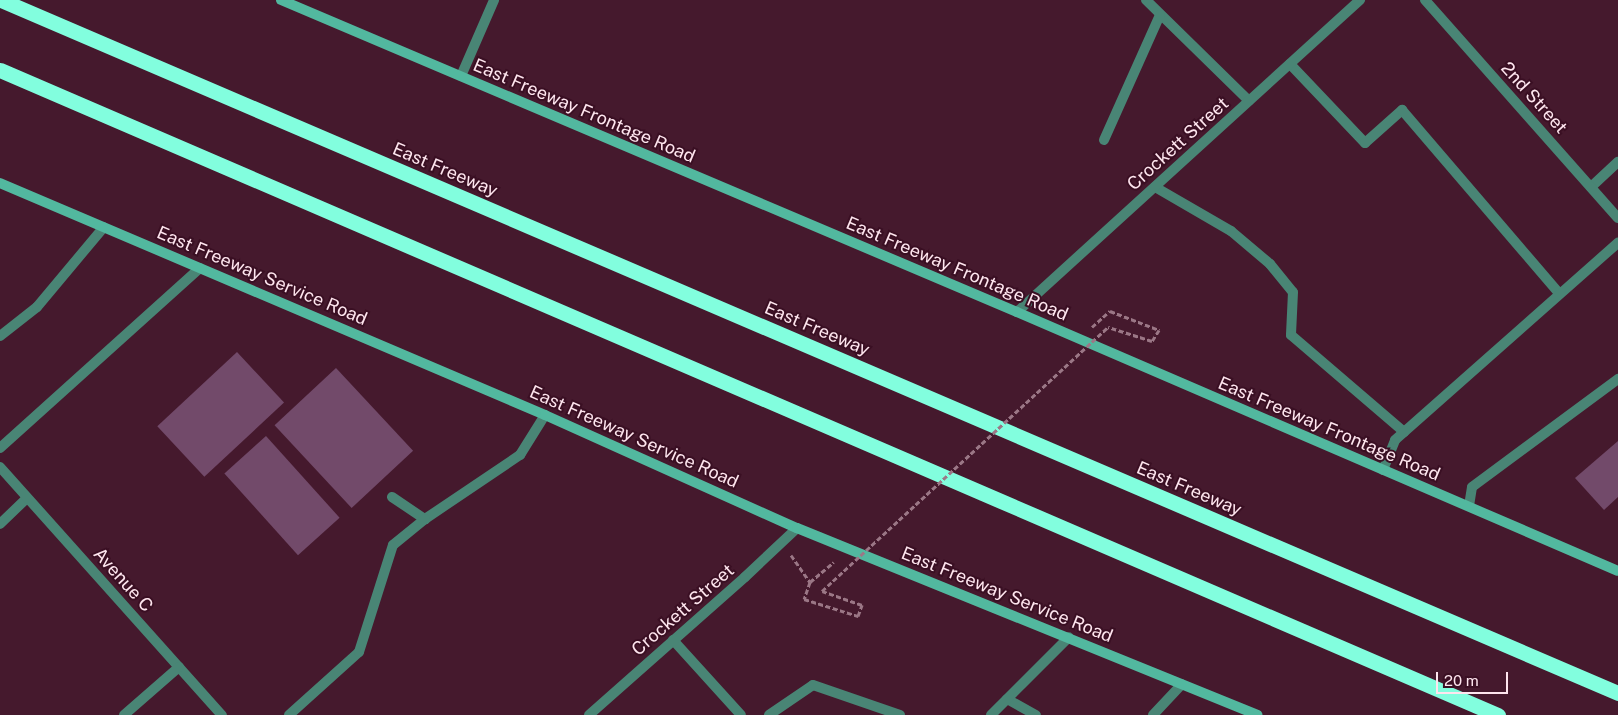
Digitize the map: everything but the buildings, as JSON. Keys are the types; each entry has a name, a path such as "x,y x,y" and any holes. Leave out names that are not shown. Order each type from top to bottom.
{"highway":[{"name":"East Freeway","path":"1,0 1618,693"},
{"path":"0,70 1498,715"}],"main road":[{"name":"East Freeway Frontage Road","path":"281,0 1018,312 1618,571"},
{"name":"East Freeway Service Road","path":"0,183 545,415 797,528 1069,636 1258,715"}],"street":[{"path":"461,76 494,0"},
{"path":"1146,0 1249,102"},
{"name":"Crockett Street","path":"1018,312 1360,0"},
{"name":"2nd Street","path":"1425,0 1618,218"},
{"path":"1104,140 1160,15"},
{"path":"1290,64 1365,143 1402,110 1559,293"},
{"path":"1591,187 1618,162"},
{"path":"1155,187 1231,231 1270,264 1293,292 1291,335 1404,432"},
{"path":"0,336 37,307 104,227"},
{"path":"1383,470 1395,440 1559,293 1618,243"},
{"path":"0,448 200,268"},
{"path":"1469,506 1472,487 1618,379"},
{"path":"289,715 359,652 393,545 425,519 520,455 545,415"},
{"name":"Avenue C","path":"0,466 222,715"},
{"path":"392,497 425,519"},
{"path":"0,524 27,498"},
{"name":"Crockett Street","path":"589,715 797,528"},
{"path":"991,715 1069,636"},
{"path":"673,640 741,715"},
{"path":"124,715 179,667"},
{"path":"1153,715 1182,684"},
{"path":"769,715 813,685 900,715"},
{"path":"1007,699 1036,715"}],"path":[{"path":"849,548 810,582 804,600 858,616 862,605 822,591 1108,327 1152,341 1159,330 1110,312"},
{"path":"782,542 810,582"}]}
